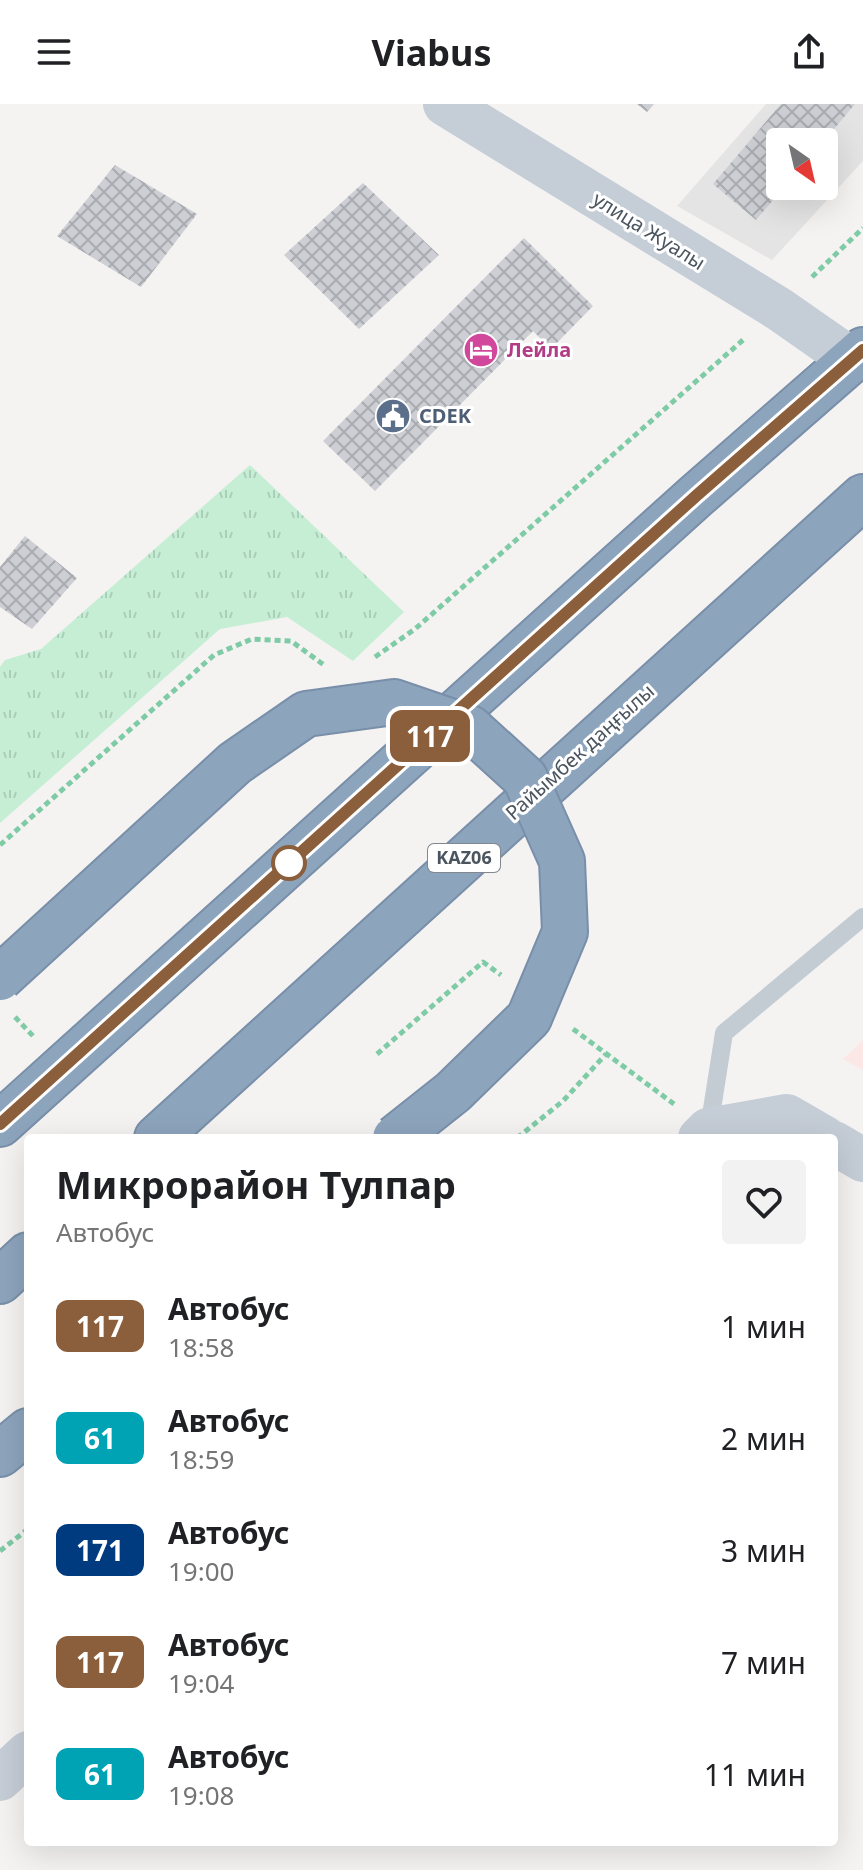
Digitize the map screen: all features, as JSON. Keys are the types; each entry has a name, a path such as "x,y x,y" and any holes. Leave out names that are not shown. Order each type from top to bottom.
{"highway":[{"path":"0,1124 696,496 858,355"},
{"name":"Райымбек даңғылы","path":"161,1134 863,497"},
{"path":"0,978 235,763 306,714 394,702 470,728 525,778 562,861 565,932 529,1018 453,1092 400,1134"},
{"path":"0,1281 24,1259"},
{"path":"0,1454 24,1434"}],"street":[{"name":"улица Жуалы","path":"445,104 858,355"},
{"path":"704,1134 787,1116 818,1134"},
{"path":"838,1145 863,1160"},
{"path":"0,1779 24,1757"}],"lane":[{"path":"704,1134 724,1033 863,917"}],"path":[{"path":"367,662 415,629 779,309 863,228"},
{"path":"0,845 214,655 252,639 291,641 333,672"},
{"path":"377,1054 483,962 508,980"},
{"path":"569,1026 704,1134"},
{"path":"522,1134 563,1101 606,1054"},
{"path":"0,1551 24,1532"}],"shaded area":[{"path":"766,104 863,104 863,161 838,188 838,128 766,128 766,200 827,200 772,260 677,206"},
{"path":"863,1040 863,1070 843,1059"}],"green space":[{"path":"250,465 404,612 353,661 287,617 220,629 0,823 0,667 5,660 41,649"}],"building":[{"path":"637,104 654,104 647,112"},
{"path":"781,104 855,104 835,128 766,128 766,200 773,200 756,220 713,184"},
{"path":"115,165 197,214 141,287 57,236"},
{"path":"363,183 439,255 359,329 284,255"},
{"path":"524,238 593,306 551,349 533,331 375,491 323,441"},
{"path":"25,536 77,578 32,629 0,607 0,567"}],"bus line":[{"name":"117","path":"0,1124 696,496 863,350"}],"place":[{"name":"Лейла","path":"481,350"},
{"name":"CDEK","path":"393,416"}]}
